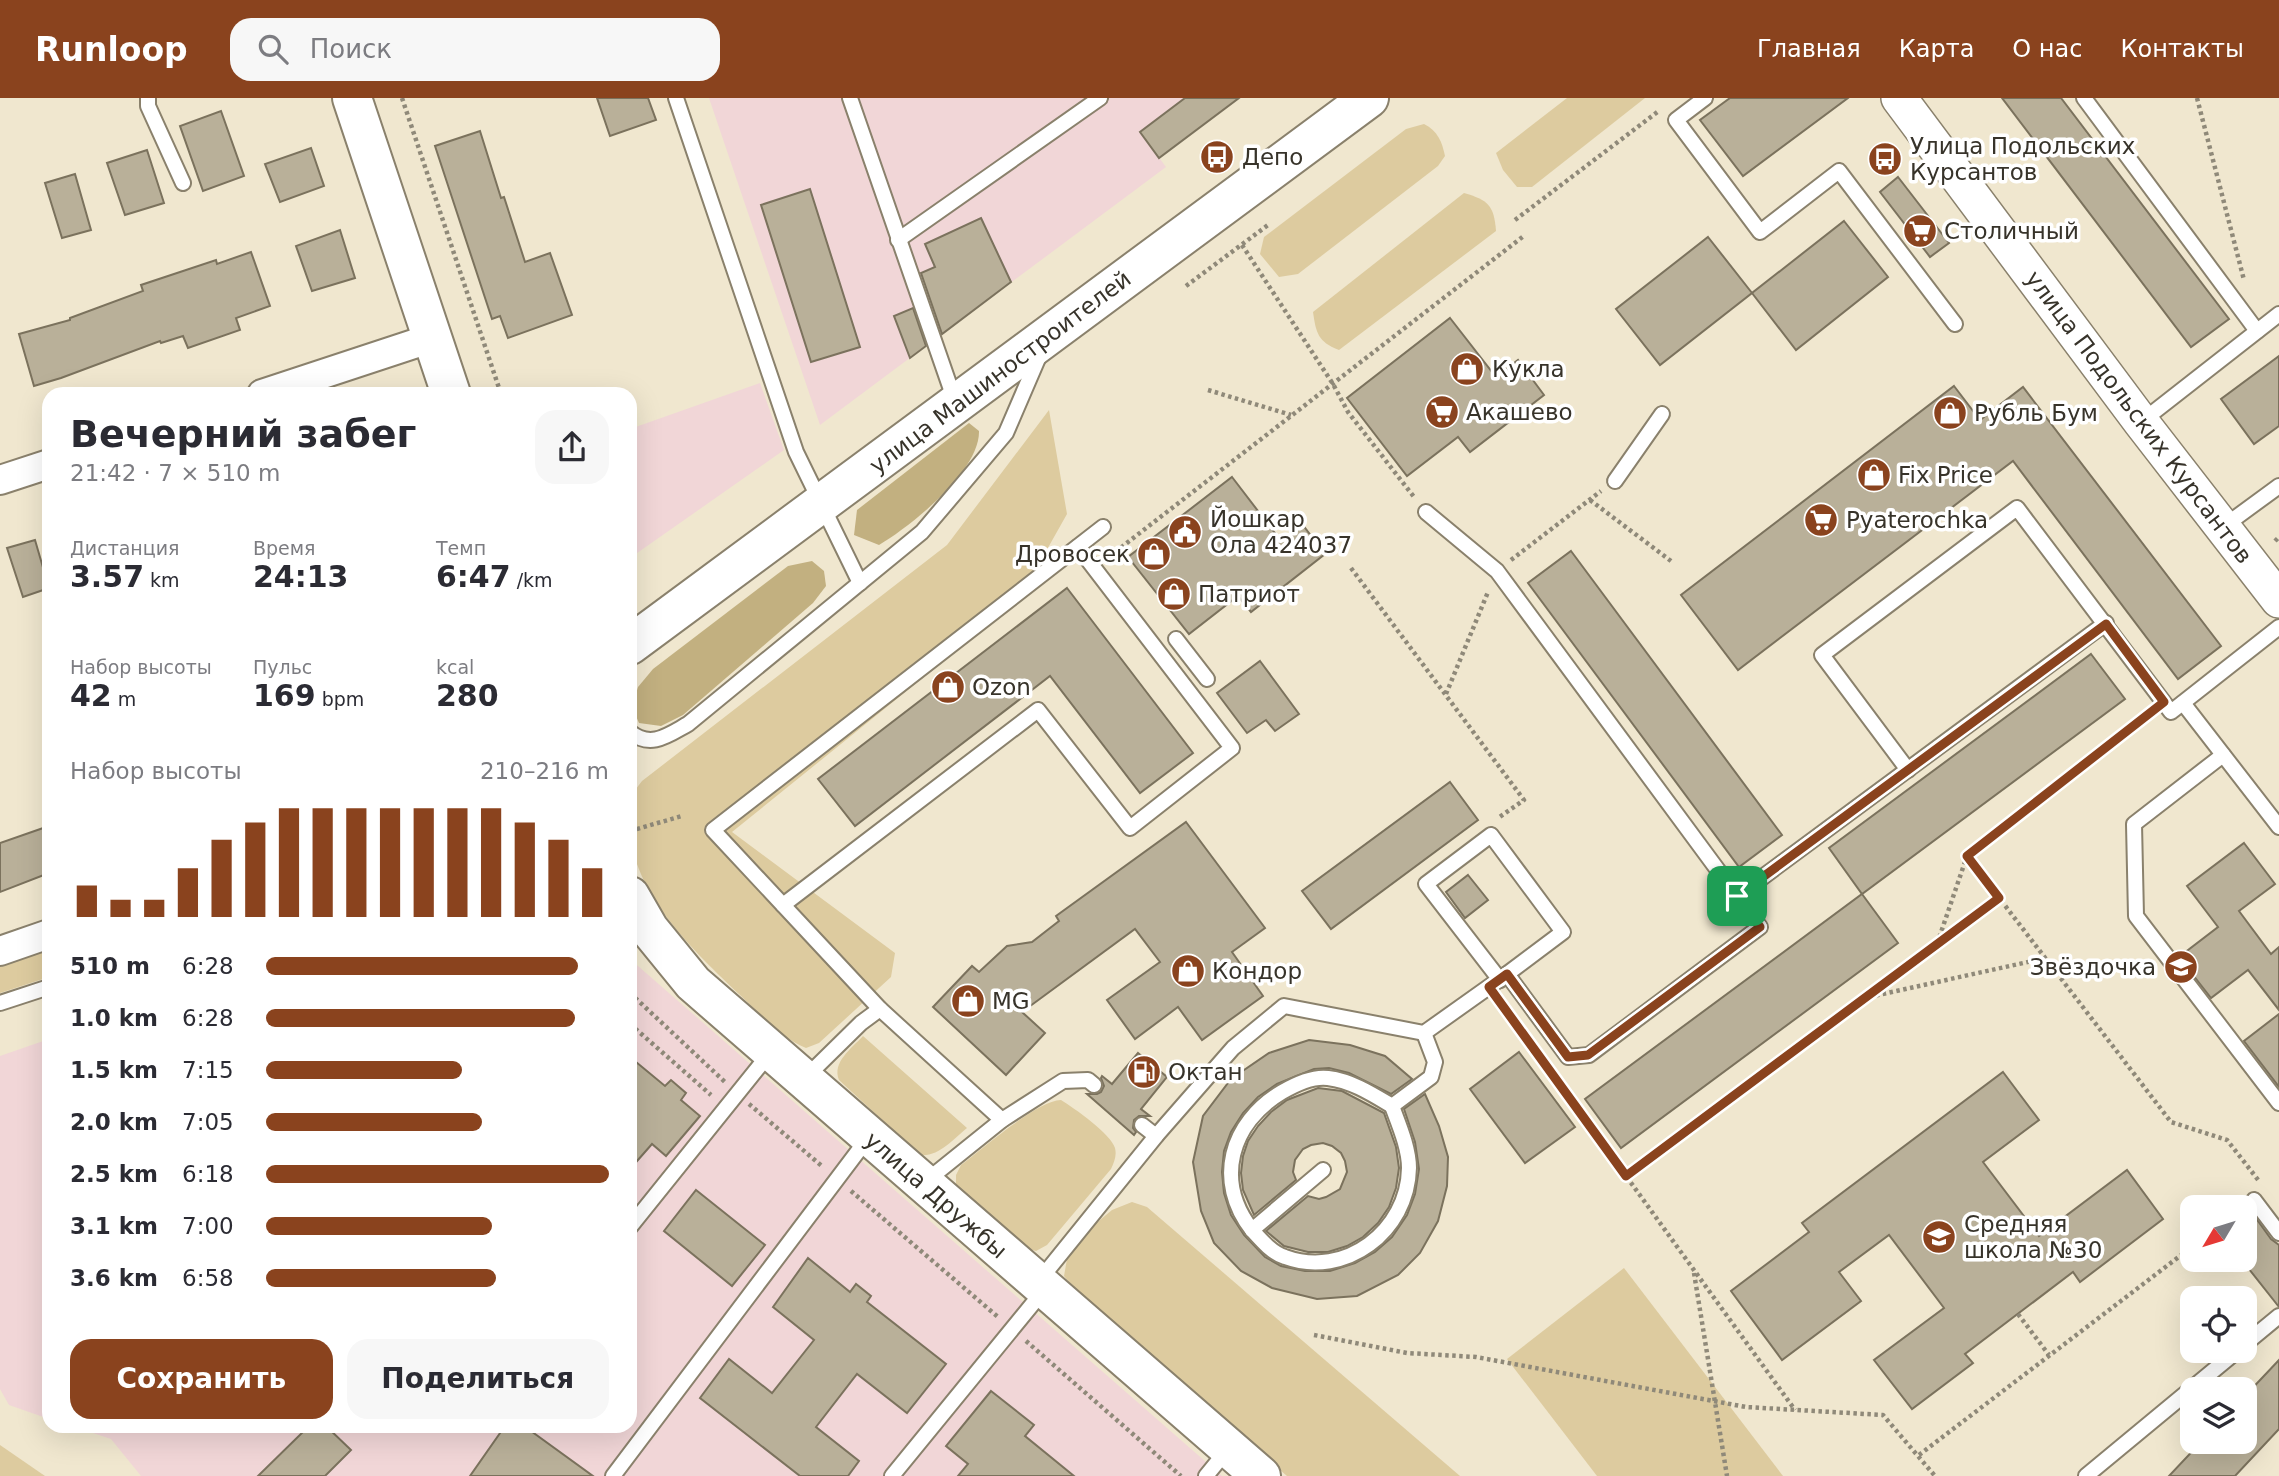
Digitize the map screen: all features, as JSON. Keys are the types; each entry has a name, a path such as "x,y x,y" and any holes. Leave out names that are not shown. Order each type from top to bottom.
{"main road":[{"path":"352,98 449,387"},
{"name":"улица Машиностроителей","path":"637,640 1369,98"},
{"name":"улица Дружбы","path":"637,908 649,929 693,983 1041,1286 1217,1462 1261,1476"}],"street":[{"name":"улица Подольских Курсантов","path":"1899,98 2221,528 2279,600"},
{"path":"283,387 432,338"},
{"path":"0,480 42,466"},
{"path":"0,951 42,936"}],"lane":[{"path":"148,98 148,106 183,183"},
{"path":"676,98 796,452 860,583"},
{"path":"850,98 956,404"},
{"path":"898,240 1100,98"},
{"path":"1705,98 1676,120 1760,232 1839,171 1955,324"},
{"path":"2084,98 2257,331"},
{"path":"2141,422 2279,314"},
{"path":"637,738 659,741 688,724 922,532 1006,433 1049,335"},
{"path":"1615,481 1662,414"},
{"path":"2221,528 2279,486"},
{"path":"1908,770 1822,655 2017,508 2171,712 2279,627"},
{"path":"891,1476 1012,1329 1041,1286 1156,1136 1233,1048 1284,1006 1424,1032 1499,980 1563,932 1491,835 1426,884 1499,980 1568,1057 1588,1055 1760,927 1497,570 1426,512"},
{"path":"1002,1120 880,1009 713,830 1103,527"},
{"path":"783,905 1038,710 1130,828 1232,748 1078,547"},
{"path":"1737,896 2106,624"},
{"path":"1176,639 1207,679"},
{"path":"2183,703 2279,827"},
{"path":"2223,755 2134,824 2136,916 2279,1103"},
{"path":"0,1003 42,989"},
{"path":"803,1080 861,1023 880,1009"},
{"path":"1392,1106 1431,1077 1435,1062 1424,1032"},
{"path":"637,1218 771,1052"},
{"path":"1326,1077 1357,1086 1392,1106 1405,1143 1409,1168 1403,1200 1376,1240 1353,1256 1330,1262 1307,1262 1283,1257 1268,1246 1239,1214 1231,1183 1233,1153 1244,1126 1265,1102 1295,1085 1326,1077"},
{"path":"923,1184 1002,1120 1063,1081 1088,1080 1094,1085"},
{"path":"1142,1125 1156,1136"},
{"path":"613,1476 869,1137"},
{"path":"1252,1230 1323,1170"},
{"path":"2258,1206 2279,1233"},
{"path":"2257,1334 2279,1316"},
{"path":"2086,1476 2223,1363"}],"path":[{"path":"402,98 499,387"},
{"path":"2197,98 2257,331"},
{"path":"1515,220 1665,106"},
{"path":"1186,286 1268,225"},
{"path":"1110,556 1525,235"},
{"path":"1242,245 1333,384 1348,412 1426,512"},
{"path":"1208,390 1292,415"},
{"path":"1590,500 1671,561"},
{"path":"1351,568 1524,800 1492,822"},
{"path":"1937,944 1967,856 2164,702"},
{"path":"637,829 682,816"},
{"path":"1967,856 2171,1122 2227,1140 2264,1187"},
{"path":"1626,1176 1999,898"},
{"path":"1866,997 2046,958"},
{"path":"1499,980 1626,1176 1795,1410"},
{"path":"637,1000 737,1094 1181,1476"},
{"path":"637,1030 726,1108"},
{"path":"1919,1455 2180,1256"},
{"path":"1693,1269 1727,1476"},
{"path":"2018,1314 2049,1354"},
{"path":"1314,1335 1407,1353 1476,1357 1746,1407 1883,1415 1935,1476"}],"shaded area":[{"path":"709,98 1185,98 1140,132 1166,167 820,425"},
{"path":"1567,98 1645,98 1532,187 1517,187 1503,170 1496,153"},
{"path":"1424,124 1439,137 1442,146 1445,156 1438,166 1298,274 1279,277 1260,254 1264,237 1406,129"},
{"path":"1464,193 1479,198 1488,205 1494,215 1496,231 1339,350 1326,344 1317,331 1313,312"},
{"path":"760,383 784,450 637,553 637,427"},
{"path":"1049,410 1067,514 1018,601 732,832 895,953 891,977 819,1043 806,1048 779,1031 704,960 668,919 653,897 637,862 637,787 947,545"},
{"path":"969,423 979,431 976,447 956,480 941,496 908,525 879,545 854,535 857,510"},
{"path":"812,561 824,571 826,586 813,603 683,715 661,726 639,723 637,690 653,669 788,566"},
{"path":"42,952 42,979 0,993 0,967"},
{"path":"637,965 1222,1476 141,1476 111,1439 93,1433 637,1433"},
{"path":"863,1036 967,1128 940,1150 920,1155 839,1080 840,1062"},
{"path":"42,1041 42,1417 9,1405 0,1389 0,1056"},
{"path":"1061,1100 1107,1136 1115,1148 1115,1156 1111,1169 1047,1245 1036,1251 1025,1248 956,1188 956,1175 961,1165 1010,1126 1038,1108"},
{"path":"1132,1202 1147,1207 1460,1476 1287,1476 1080,1296 1064,1276 1067,1259 1094,1225 1112,1210"},
{"path":"1624,1268 1783,1476 1597,1476 1507,1359"},
{"path":"0,1445 45,1476 0,1476"}],"building":[{"path":"597,98 648,98 656,120 610,136"},
{"path":"1185,98 1239,98 1159,158 1140,132"},
{"path":"1730,98 1848,98 1743,176 1700,120"},
{"path":"2002,98 2061,98 2229,319 2191,347"},
{"path":"221,111 244,176 203,191 180,126"},
{"path":"480,131 525,262 550,253 572,315 508,338 500,316 492,319 435,146"},
{"path":"311,148 324,186 280,202 265,164"},
{"path":"147,150 164,203 125,215 107,163"},
{"path":"75,174 91,230 62,238 45,183"},
{"path":"1898,177 1949,243 1930,257 1880,192"},
{"path":"810,189 860,347 811,362 761,205"},
{"path":"981,218 1011,282 942,334 921,273 935,267 925,244"},
{"path":"1844,221 1888,277 1796,350 1752,293"},
{"path":"340,230 355,278 312,291 296,246"},
{"path":"1708,237 1752,293 1660,365 1616,309"},
{"path":"251,252 270,306 236,318 240,330 188,348 183,336 161,343 160,341 34,386 19,334 70,320 143,291 141,285 216,260 217,264"},
{"path":"913,308 926,346 910,358 894,316"},
{"path":"1450,318 1496,377 1518,360 1544,395 1470,452 1458,437 1407,476 1347,398"},
{"path":"2279,356 2279,426 2254,444 2221,399"},
{"path":"1954,386 1980,420 2023,387 2221,646 2178,679 2013,461 1738,670 1681,595"},
{"path":"1232,477 1281,541 1302,524 1325,554 1251,612 1238,596 1189,634 1128,557"},
{"path":"35,540 42,564 42,590 23,597 7,548"},
{"path":"1571,551 1782,835 1739,867 1528,583"},
{"path":"1067,588 1193,753 1140,793 1050,676 855,826 818,779"},
{"path":"2091,654 2125,699 1862,894 1829,848"},
{"path":"1260,661 1299,714 1275,731 1266,720 1247,733 1217,693"},
{"path":"1450,782 1478,820 1331,929 1302,891"},
{"path":"1186,822 1265,928 1232,952 1263,996 1202,1040 1178,1007 1135,1039 1107,1000 1160,962 1135,929 1022,1012 1045,1033 1006,1075 933,1007 972,966 979,972 1007,946 1032,942 1059,921 1056,916"},
{"path":"42,828 42,876 0,892 0,843"},
{"path":"2244,843 2275,884 2239,911 2271,954 2279,947 2279,1010 2248,970 2211,998 2179,957 2218,927 2187,886"},
{"path":"1468,875 1488,900 1465,918 1446,892"},
{"path":"1862,894 1898,943 1621,1148 1585,1099"},
{"path":"2279,1014 2279,1087 2244,1041"},
{"path":"1309,1040 1350,1045 1385,1056 1412,1079 1391,1094 1349,1073 1329,1068 1314,1069 1277,1084 1258,1097 1243,1113 1231,1132 1224,1151 1224,1193 1231,1215 1244,1235 1265,1257 1281,1266 1305,1271 1330,1271 1355,1263 1375,1252 1392,1237 1407,1215 1415,1194 1419,1169 1415,1142 1404,1109 1425,1094 1439,1126 1448,1157 1447,1186 1438,1221 1420,1253 1398,1275 1357,1296 1317,1299 1272,1288 1241,1271 1214,1243 1201,1211 1193,1162 1203,1116 1231,1079 1269,1053"},
{"path":"1519,1052 1575,1127 1525,1163 1470,1089"},
{"path":"1138,1053 1167,1077 1141,1109 1150,1116 1139,1116 1134,1120 1134,1135 1087,1094 1101,1092 1104,1086 1102,1076 1112,1084"},
{"path":"637,1063 665,1086 671,1080 686,1093 681,1100 700,1116 666,1156 652,1144 637,1161"},
{"path":"2003,1072 2039,1120 1983,1162 2039,1236 2127,1170 2163,1219 2080,1282 2073,1272 1965,1354 1973,1363 1912,1409 1874,1360 1944,1308 1889,1235 1839,1272 1861,1301 1782,1360 1731,1291 1809,1232 1802,1223"},
{"path":"1318,1088 1342,1091 1384,1113 1396,1147 1399,1168 1389,1207 1378,1223 1363,1237 1328,1252 1308,1252 1284,1246 1266,1231 1308,1196 1319,1199 1340,1189 1347,1172 1341,1153 1323,1143 1303,1149 1295,1160 1293,1172 1296,1180 1254,1215 1243,1190 1241,1173 1248,1141 1258,1126 1287,1100"},
{"path":"696,1190 765,1245 732,1286 664,1231"},
{"path":"2258,1221 2279,1245 2279,1307 2251,1272 2258,1272"},
{"path":"808,1258 850,1292 856,1284 871,1296 867,1302 946,1364 907,1413 857,1374 816,1427 859,1461 848,1476 800,1476 700,1398 729,1359 772,1393 814,1340 773,1307"},
{"path":"2279,1360 2279,1429 2257,1452 2257,1383"},
{"path":"991,1391 1034,1425 1025,1436 1074,1476 958,1476 968,1464 946,1446"},
{"path":"302,1433 333,1433 351,1450 325,1476 258,1476"},
{"path":"500,1433 534,1433 593,1476 470,1476"},
{"path":"2190,1454 2256,1454 2235,1476 2169,1476"}],"place":[{"name":"Депо","path":"1217,157"},
{"name":"Улица Подольских Курсантов","path":"1885,159"},
{"name":"Столичный","path":"1920,231"},
{"name":"Кукла","path":"1467,369"},
{"name":"Акашево","path":"1442,412"},
{"name":"Рубль Бум","path":"1950,413"},
{"name":"Fix Price","path":"1874,475"},
{"name":"Pyaterochka","path":"1821,520"},
{"name":"Йошкар Ола 424037","path":"1185,532"},
{"name":"Дровосек","path":"1154,554"},
{"name":"Патриот","path":"1174,594"},
{"name":"Ozon","path":"948,687"},
{"name":"Звёздочка","path":"2181,967"},
{"name":"Кондор","path":"1188,971"},
{"name":"MG","path":"968,1001"},
{"name":"Октан","path":"1144,1072"},
{"name":"Средняя школа №30","path":"1939,1237"}],"route":[{"path":"2106,624 2164,702 1967,856 1999,898 1626,1176 1489,987 1507,974 1568,1057 1588,1055 1760,927 1737,896 2106,624"}]}
